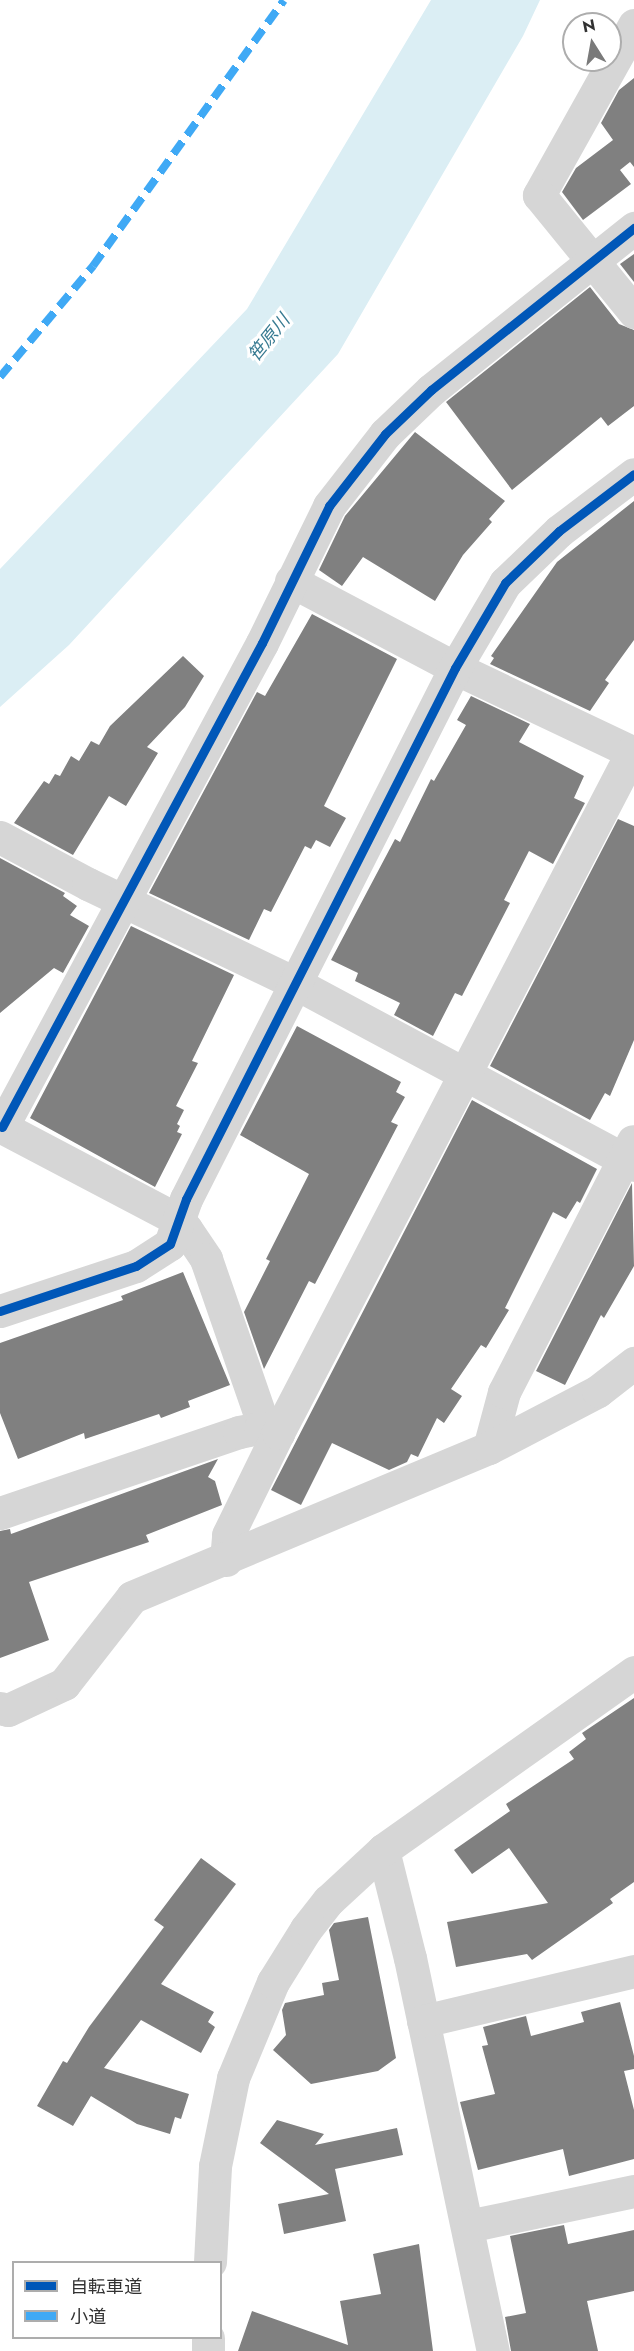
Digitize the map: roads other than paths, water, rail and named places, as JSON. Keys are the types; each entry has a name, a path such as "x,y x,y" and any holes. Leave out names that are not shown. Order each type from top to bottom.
{"street":[{"path":"634,25 539,195 634,312"},
{"path":"272,1431 206,1259 178,1220 1,1126 262,643 329,506 385,434 431,390 634,228"},
{"path":"0,1311 136,1266 170,1244 178,1220 295,983 455,668 505,583 559,531 634,474"},
{"path":"226,1560 228,1535 272,1431 466,1075 633,752 455,668 291,581"},
{"path":"0,837 295,983 466,1075 631,1155 504,1392 489,1448"},
{"path":"0,1708 8,1710 64,1684 132,1597 226,1560 489,1448 598,1391 634,1364"},
{"path":"0,1513 239,1432 272,1431"},
{"path":"210,2261 215,2166 233,2078 273,1982 306,1929 328,1901 383,1850 634,1672"},
{"path":"383,1850 423,2021 493,2351"},
{"path":"423,2021 634,1971"},
{"path":"468,2226 634,2191"}],"water":[{"name":"笹原川","path":"431,0 540,0 523,36 338,354 69,645 0,707 0,569 247,309"}]}
